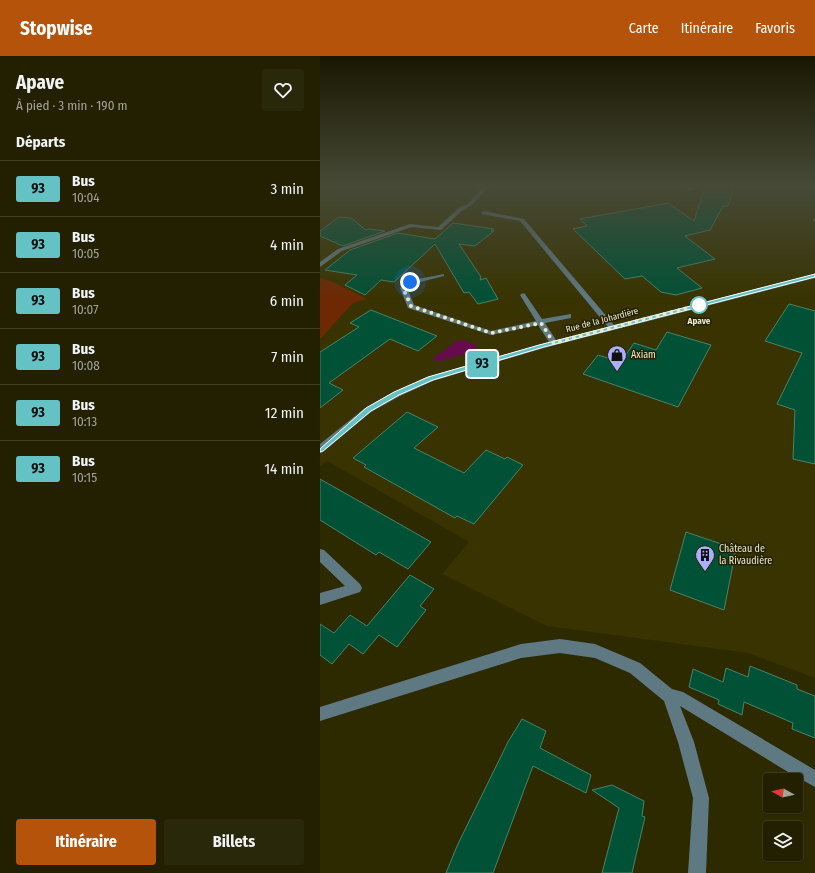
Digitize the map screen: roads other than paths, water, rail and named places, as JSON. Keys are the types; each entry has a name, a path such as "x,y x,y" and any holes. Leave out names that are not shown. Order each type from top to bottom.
{"street":[{"path":"320,265 340,250 412,226 439,230 444,225"},
{"path":"526,225 612,328"},
{"path":"442,275 410,282 403,288 411,306 491,333 568,316"},
{"name":"Rue de la Johardière","path":"320,449 368,410 397,394 430,379 554,343 813,278"},
{"path":"523,295 554,343"},
{"path":"320,554 356,588 320,599"},
{"path":"320,714 521,652 560,646 595,651 635,668 669,696 686,742 701,798 697,873"},
{"path":"669,696 678,697 815,779"}],"place":[{"name":"Apave","path":"699,305"},
{"name":"Axiam","path":"617,372"},
{"name":"Château de la Rivaudière","path":"705,572"}]}
